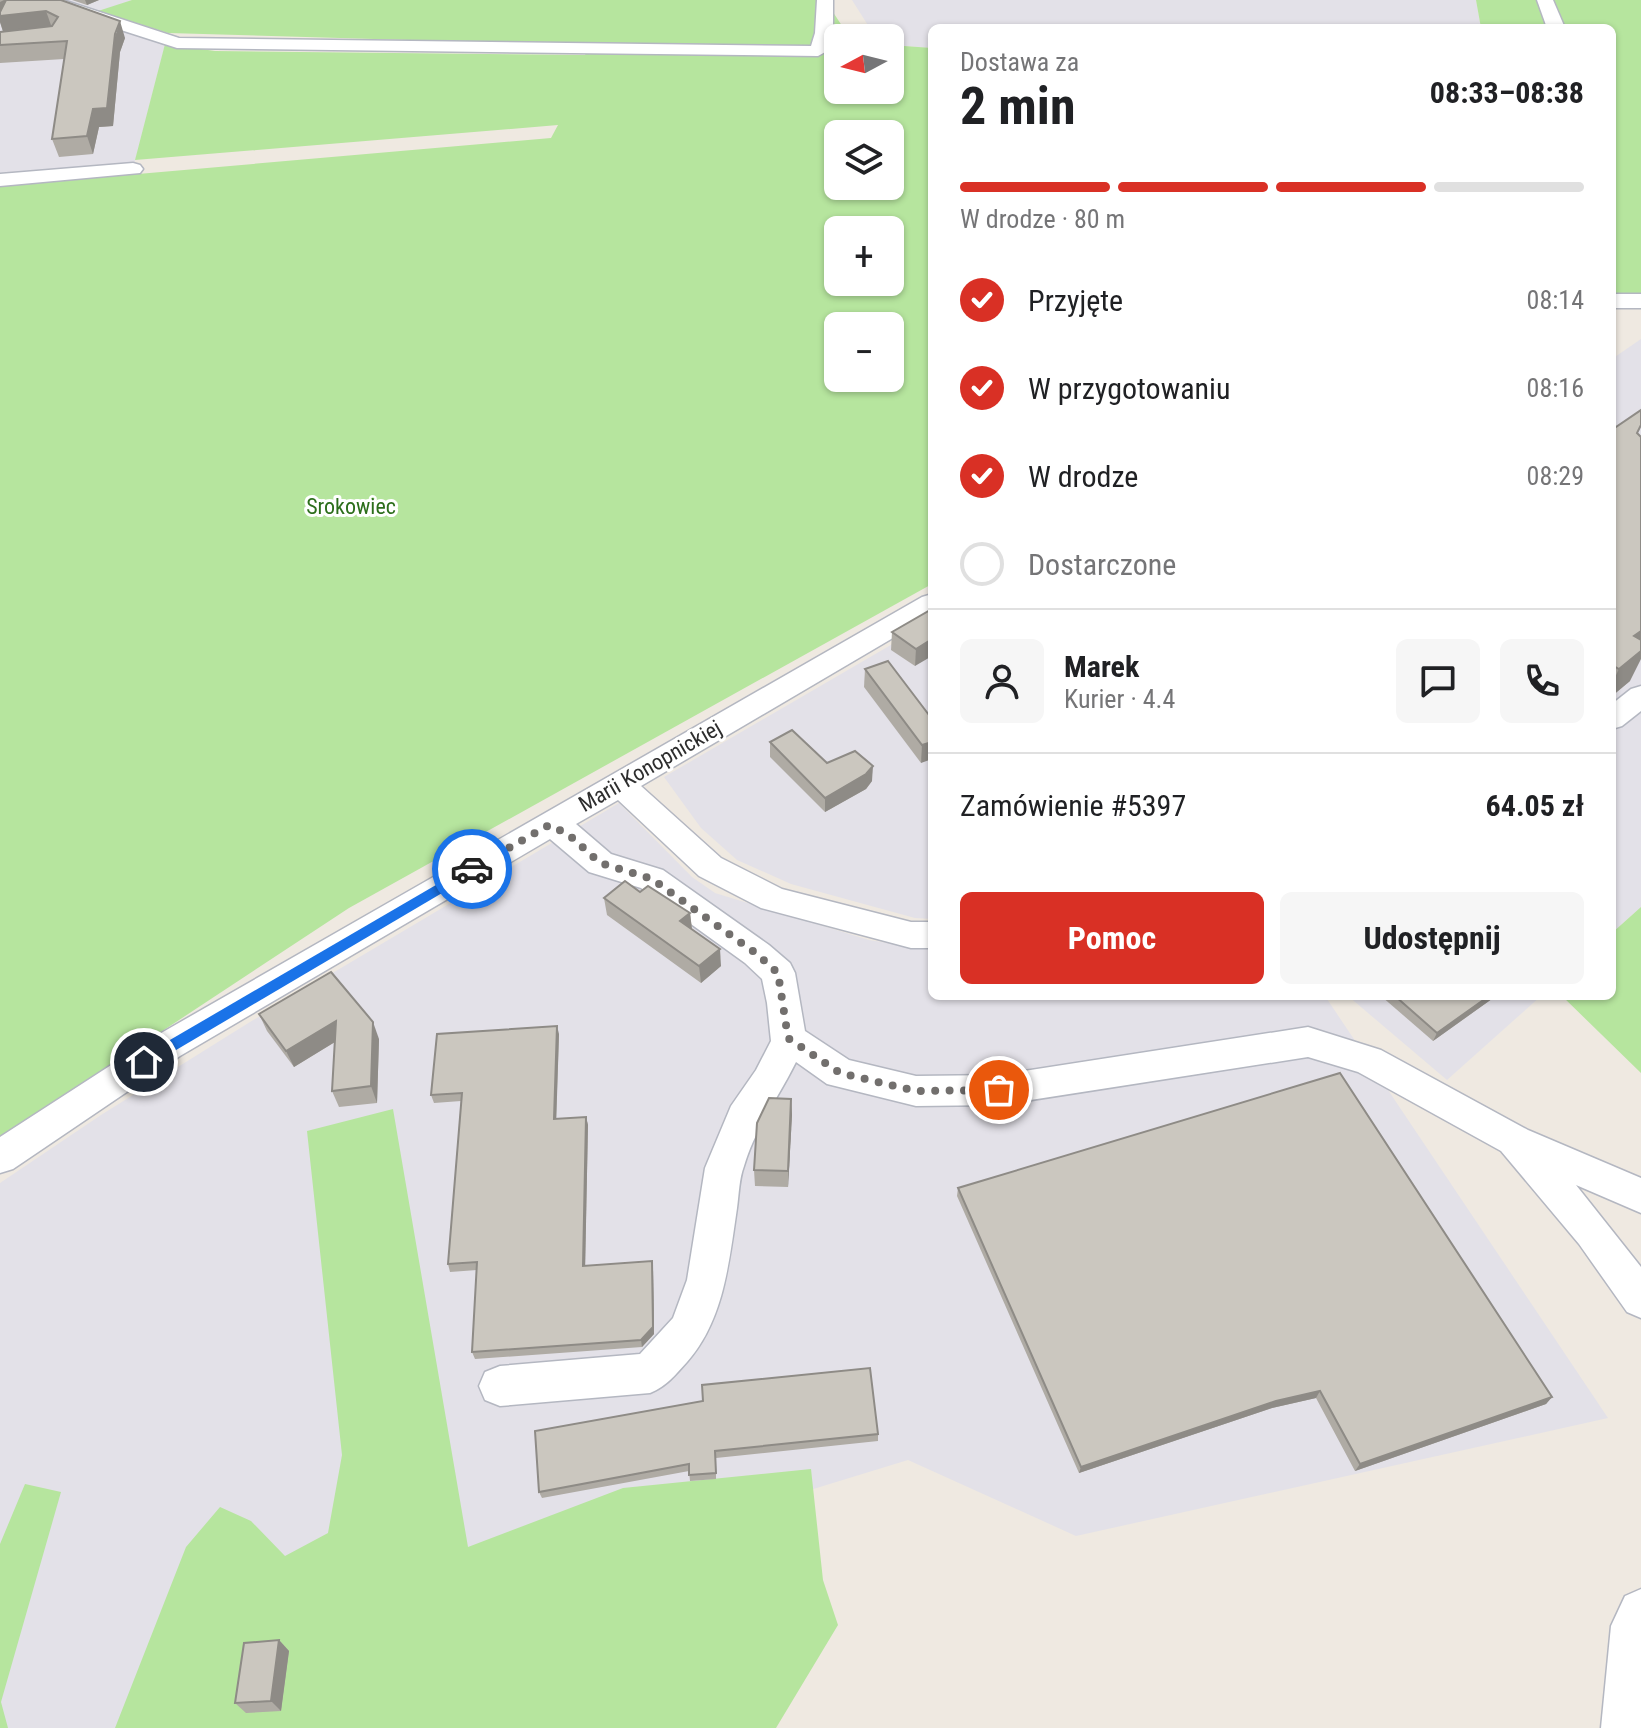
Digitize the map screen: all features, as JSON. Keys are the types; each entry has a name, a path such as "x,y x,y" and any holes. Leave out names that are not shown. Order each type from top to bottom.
{"street":[{"path":"46,0 177,43 818,51 824,33 825,0"},
{"path":"1545,0 1554,24"},
{"path":"0,180 133,169"},
{"path":"1616,301 1641,301"},
{"name":"Marii Konopnickiej","path":"0,1157 168,1046 928,605"},
{"path":"1616,716 1641,696"},
{"path":"620,784 710,867 773,899 911,935 928,935"},
{"path":"500,1386 650,1373 689,1330 707,1280 724,1168 744,1117 769,1081 788,1038 778,973 757,954 652,879 600,863 568,834 549,825"},
{"path":"788,1038 840,1073 916,1091 999,1090 1308,1042 1368,1060 1512,1139 1641,1196"},
{"path":"1512,1139 1593,1232 1641,1299"},
{"path":"1625,1728 1634,1626 1641,1612"}],"shaded area":[{"path":"0,0 132,0 99,12 168,33 133,169 0,179"},
{"path":"852,0 1476,0 1480,24 928,24 928,48 904,46 904,24 867,24"},
{"path":"1641,339 1641,907 1616,929 1616,356"},
{"path":"928,623 928,919 915,918 791,884 737,860 701,828 664,777"},
{"path":"619,803 692,877 715,893 869,940 928,949 928,1000 1328,1000 1608,1418 1076,1536 908,1460 473,1593 257,1728 0,1728 0,1183 101,1115 250,1022"},
{"path":"1353,1000 1537,1000 1447,1080"}],"green space":[{"name":"Srokowiec","path":"132,0 825,0 841,24 824,24 824,104 904,104 904,46 928,48 928,586 349,908 0,1138 0,186 551,138 558,125 135,160 165,44 215,51 585,55 588,49 443,41 168,33 98,11"},
{"path":"1476,0 1641,0 1641,302 1616,303 1616,24 1480,24"},
{"path":"1641,907 1641,1073 1566,1000 1616,1000 1616,929"},
{"path":"393,1109 468,1547 623,1488 811,1469 823,1580 838,1625 776,1728 115,1728 186,1547 220,1507 251,1521 285,1556 328,1533 342,1455 307,1131"},
{"path":"25,1484 61,1492 1,1702 8,1728 0,1728 0,1544"}],"building":[{"path":"6,0 61,0 120,21 115,34 107,108 93,109 87,136 52,139 67,41 0,45 0,32 52,26 58,17 46,11 0,16"},
{"path":"1641,410 1641,425 1637,433 1641,437 1641,631 1634,636 1641,640 1641,651 1619,669 1616,667 1616,427"},
{"path":"928,611 928,642 916,649 892,632"},
{"path":"888,661 928,714 928,743 922,745 865,669"},
{"path":"792,730 827,763 855,751 873,766 866,774 825,798 770,742"},
{"path":"625,881 640,892 648,886 690,913 680,921 720,949 699,966 604,898"},
{"path":"331,972 373,1022 371,1086 332,1091 336,1021 286,1051 259,1014"},
{"path":"1400,1000 1483,1000 1437,1033"},
{"path":"557,1026 554,1119 586,1117 583,1266 652,1261 653,1327 641,1340 472,1352 477,1262 448,1264 462,1093 431,1095 437,1034"},
{"path":"1340,1073 1552,1397 1360,1464 1320,1391 1276,1401 1081,1467 958,1188"},
{"path":"769,1098 791,1099 788,1171 754,1170 757,1123"},
{"path":"870,1368 878,1434 715,1451 716,1473 689,1475 689,1464 539,1492 535,1431 703,1401 702,1385"},
{"path":"279,1640 271,1701 235,1703 244,1643"}],"way so far":[{"path":"472,869 549,825 568,834 600,863 652,879 757,954 778,973 788,1038 840,1073 916,1091 999,1090"}],"route":[{"path":"144,1062 472,869"}]}
